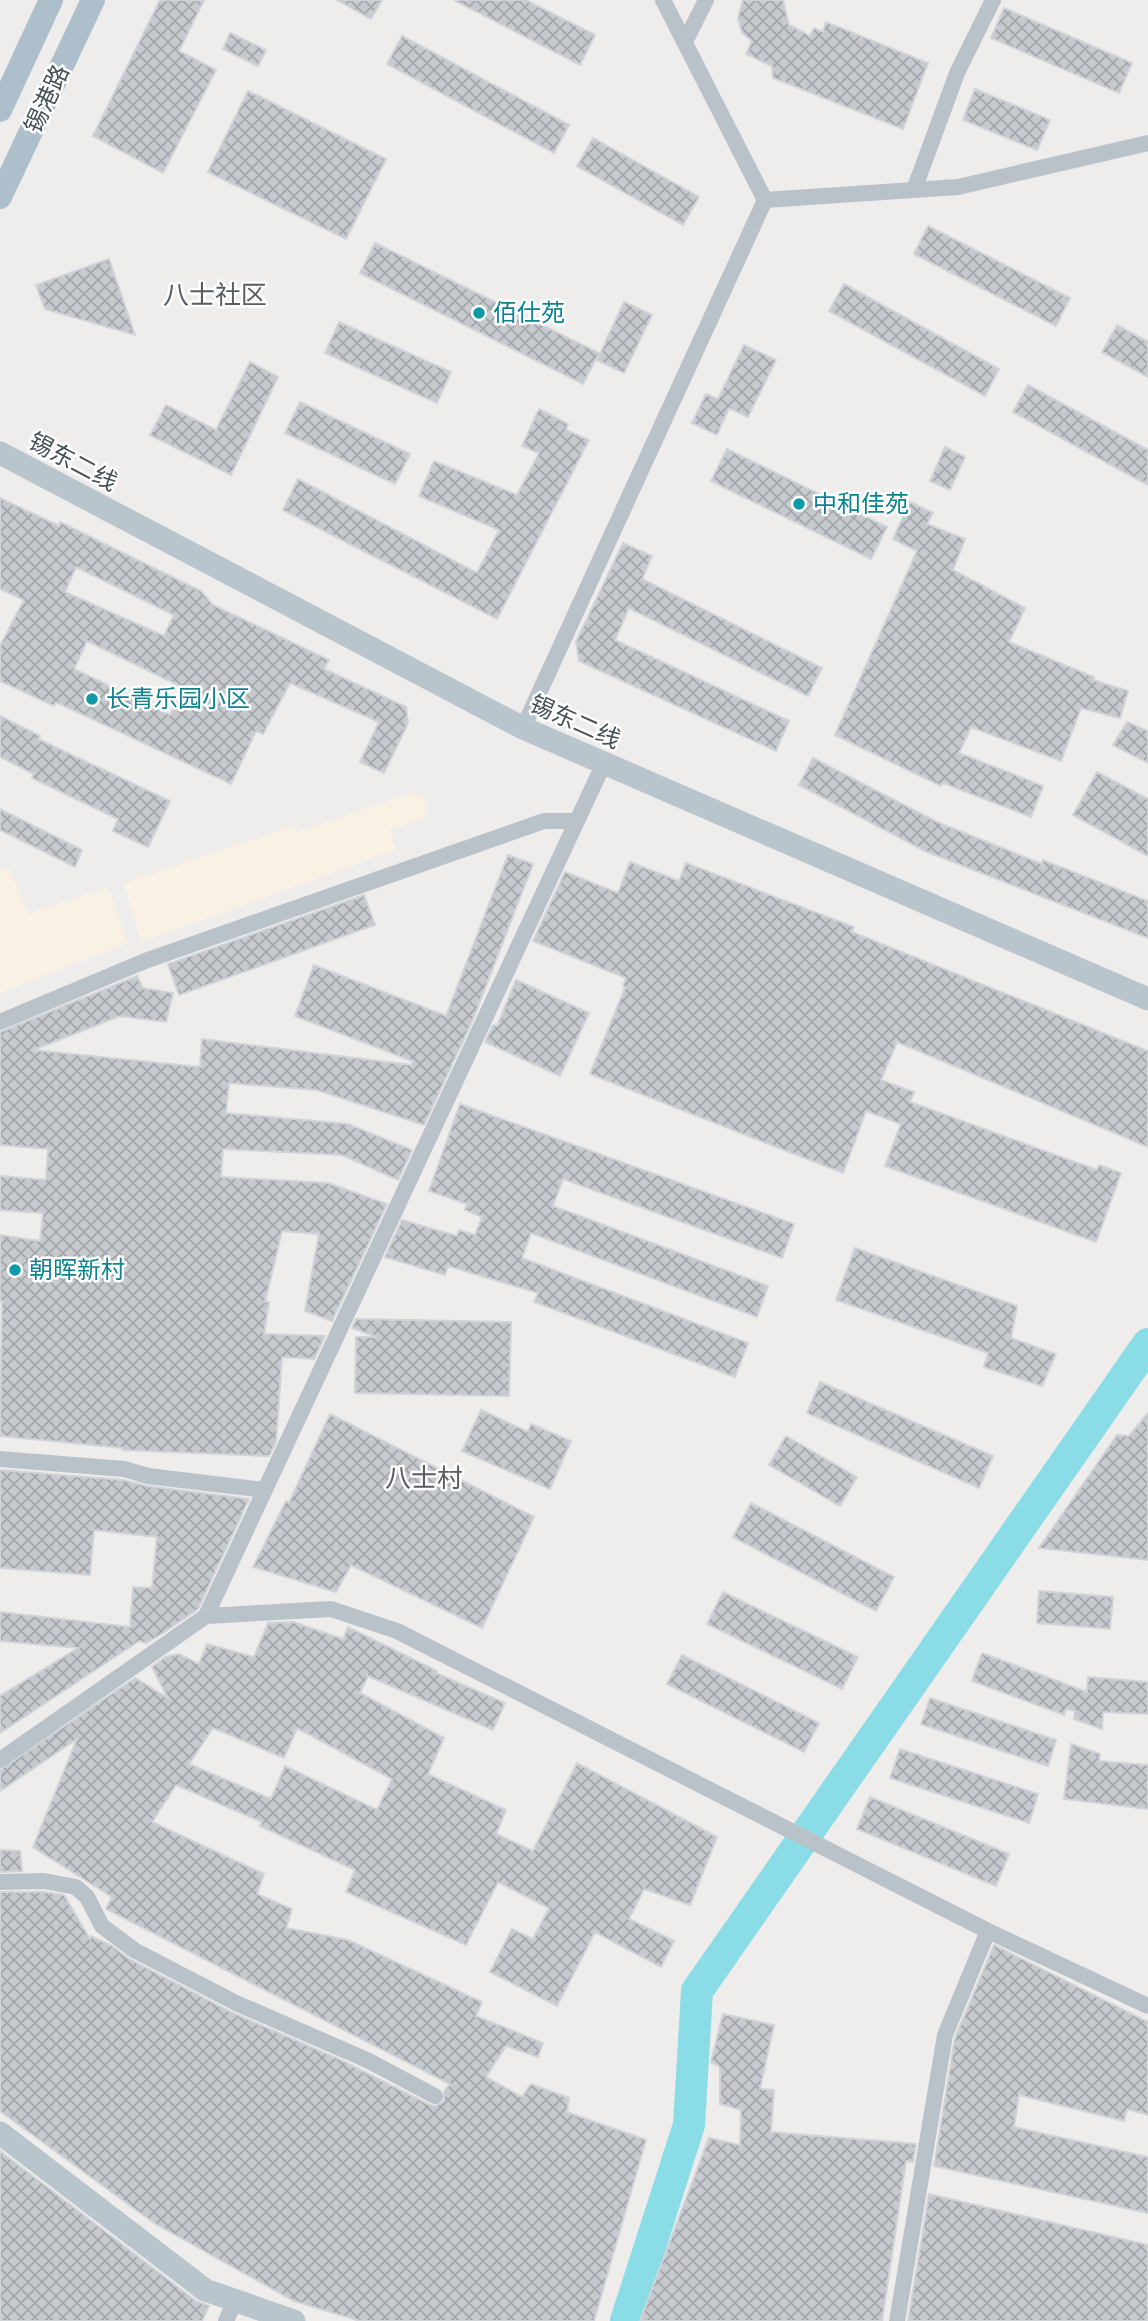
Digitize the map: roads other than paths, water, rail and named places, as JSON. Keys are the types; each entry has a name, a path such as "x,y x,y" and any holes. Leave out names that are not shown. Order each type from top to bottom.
{"main road":[{"name":"锡港路","path":"0,110 51,0"},
{"name":"锡港路","path":"0,197 93,0"},
{"name":"锡东二线","path":"0,453 523,728 1148,999"},
{"path":"0,2133 205,2290 294,2321"}],"street":[{"path":"663,0 765,200"},
{"path":"685,42 706,0"},
{"path":"914,190 957,73 993,0"},
{"path":"765,200 958,187 1148,143"},
{"path":"523,728 765,200"},
{"path":"0,1760 205,1616 604,763"},
{"path":"0,1022 145,961 531,825 544,821 577,821"},
{"path":"0,1459 124,1469 148,1476 264,1490"},
{"path":"205,1616 331,1609 397,1631 988,1931 1148,2006"},
{"path":"0,1882 44,1881 76,1887 87,1897 102,1926 134,1950 236,2003 367,2060 435,2096"},
{"path":"898,2321 945,2035 988,1931"},
{"path":"226,2321 236,2299"}],"waterway":[{"path":"626,2321 689,2125 697,1991 1148,1344"}],"place":[{"name":"佰仕苑","path":"479,313"},
{"name":"中和佳苑","path":"799,504"},
{"name":"长青乐园小区","path":"92,699"},
{"name":"朝晖新村","path":"15,1270"}],"district":[{"name":"八士社区","path":"215,295"},
{"name":"八士村","path":"424,1478"}]}
